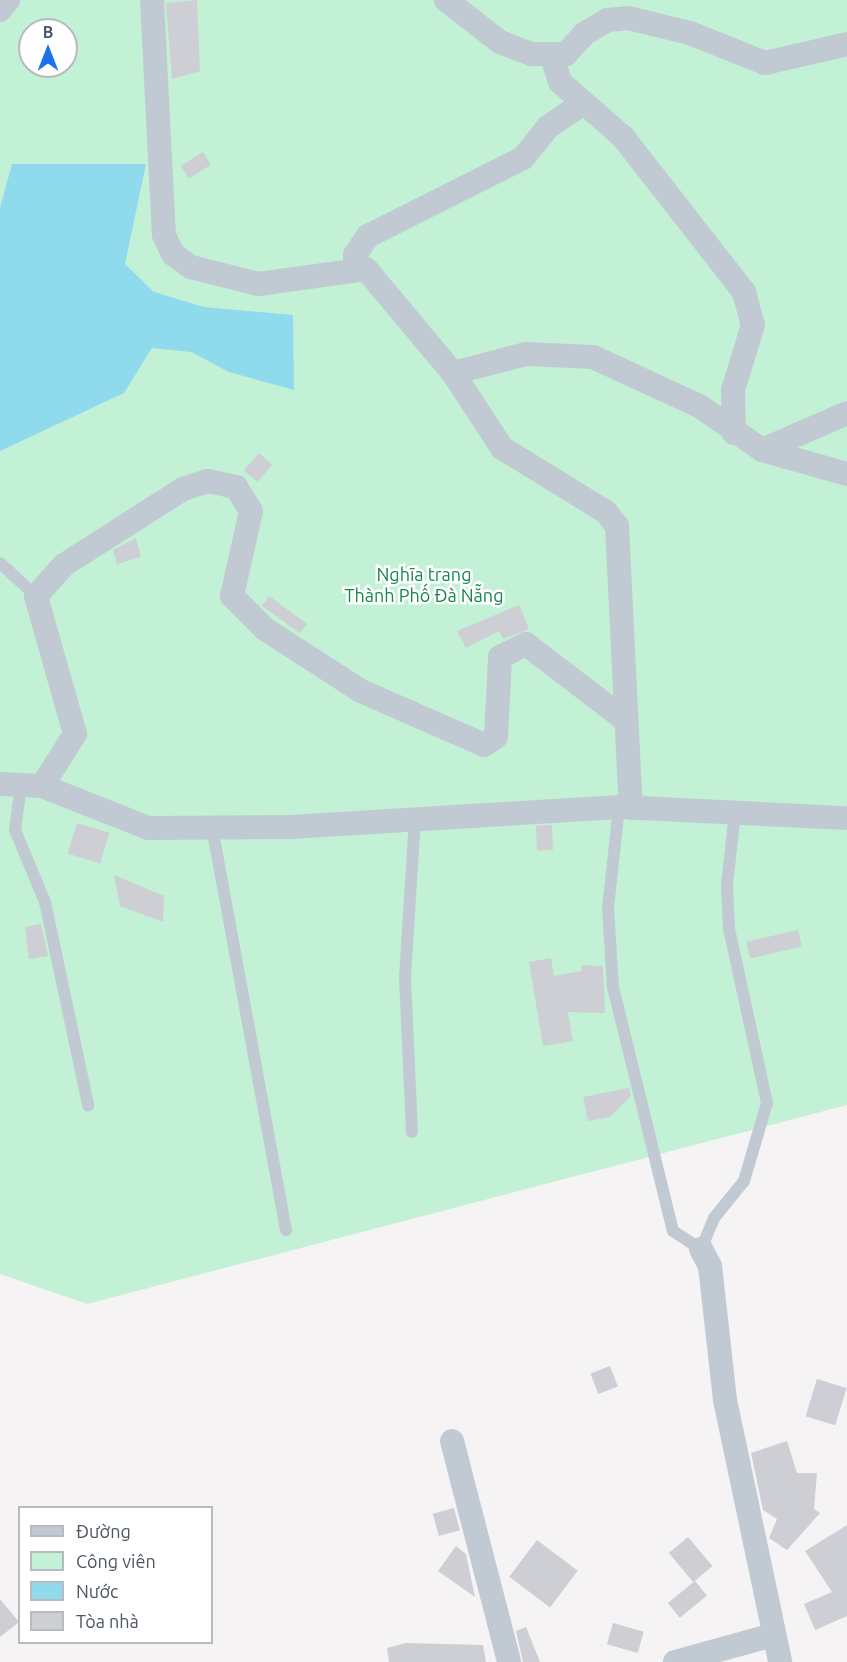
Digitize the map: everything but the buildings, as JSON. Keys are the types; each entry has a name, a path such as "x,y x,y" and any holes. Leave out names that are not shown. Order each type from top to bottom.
{"street":[{"path":"0,10 8,0"},
{"path":"152,0 164,235 174,254 191,267 258,284 366,269 378,278 453,373 502,448 606,512 617,526 625,808"},
{"path":"446,0 500,42 532,54 566,54 584,34 608,20 628,18 690,33 765,63 847,44"},
{"path":"551,54 560,82 582,104 623,137 744,292 753,325 733,390 734,433"},
{"path":"355,269 355,255 368,236 523,158 549,127 582,104"},
{"path":"453,373 526,354 569,352 643,377 701,407 734,433 762,450 847,474"},
{"path":"762,450 847,413"},
{"path":"624,719 526,644 500,657 496,737 484,745 361,691 265,629 232,596 251,511 236,487 223,481 183,489 50,575 36,596 75,734 21,785 148,828 415,819 625,808 847,818"},
{"path":"701,1249 711,1266 725,1400 780,1662"},
{"path":"452,1441 509,1662"},
{"path":"675,1662 773,1635"}],"lane":[{"path":"0,563 36,596"},
{"path":"21,785 15,830 45,902 88,1105"},
{"path":"625,808 608,908 613,987 673,1231 701,1249 714,1218 744,1181 767,1103 729,929 727,885 735,813"},
{"path":"412,1132 405,977 415,819"},
{"path":"212,827 286,1230"}],"green space":[{"name":"Nghĩa trang Thành Phố Đà Nẵng","path":"0,0 847,0 847,1105 87,1304 0,1274"}],"water":[{"path":"12,164 146,164 125,264 154,292 204,307 293,315 294,390 229,372 191,352 152,348 124,393 0,451 0,208"}]}
